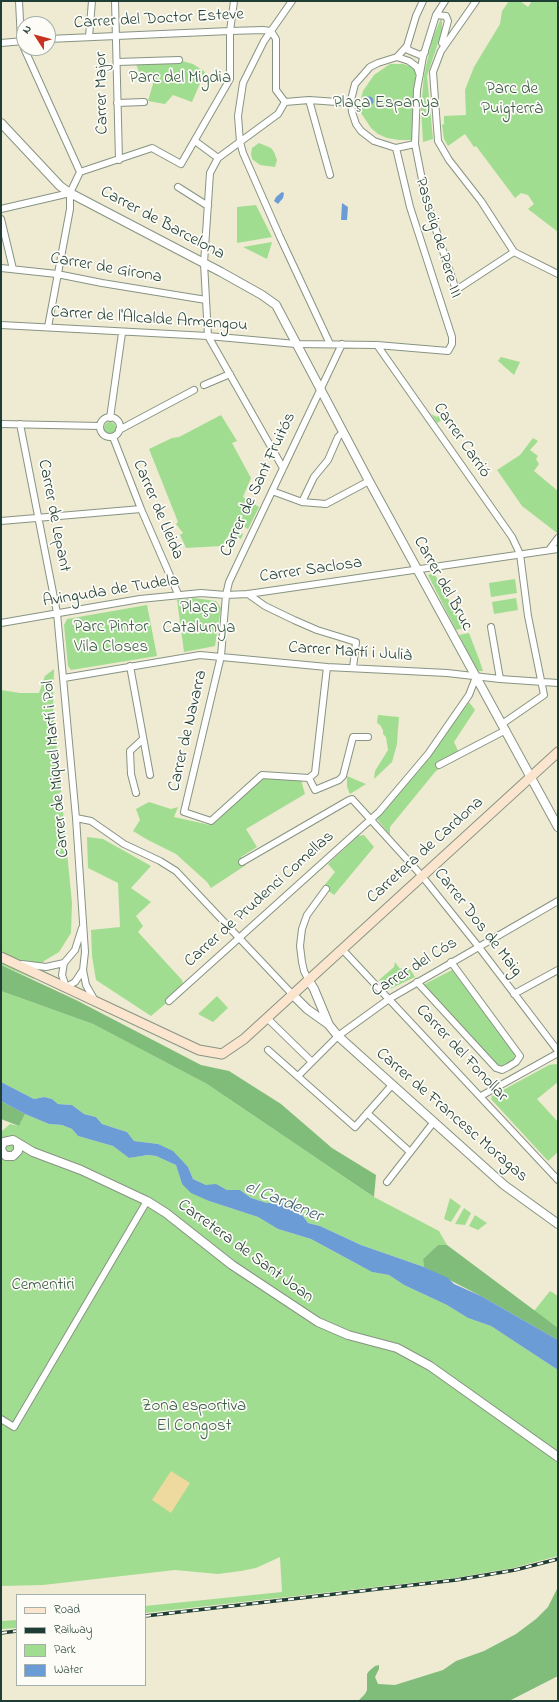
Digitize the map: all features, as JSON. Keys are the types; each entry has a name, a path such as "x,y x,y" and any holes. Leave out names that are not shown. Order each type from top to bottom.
{"main road":[{"name":"Carretera de Cardona","path":"1,957 94,999 184,1043 211,1053 222,1054 233,1048 267,1018 558,752"}],"street":[{"path":"19,1 20,16"},
{"path":"89,37 92,1"},
{"name":"Carrer Major","path":"116,1 119,160"},
{"path":"48,327 70,209 70,193 80,172 152,148 181,164 230,79 230,31 234,1"},
{"path":"292,1 254,59 243,83 238,116 240,142 242,153 330,344"},
{"path":"423,1 416,16 407,46 398,57 378,63 364,72 355,84 351,103 352,112 361,131 374,141 396,148 415,144 416,105 419,74 436,15 445,1"},
{"path":"476,1 441,51 433,72 438,141 449,160 481,202 514,252 558,274"},
{"path":"436,15 446,16 448,21 442,42 445,45"},
{"name":"Carrer del Doctor Esteve","path":"56,39 230,31 271,31"},
{"path":"271,31 276,39 276,90 285,102"},
{"path":"1,43 16,42"},
{"path":"407,46 408,50 420,55 425,52"},
{"path":"28,56 80,172"},
{"path":"398,57 409,61 417,67 419,74"},
{"path":"116,62 180,60"},
{"path":"285,102 309,100 351,103"},
{"path":"309,100 330,175"},
{"path":"117,103 144,102"},
{"path":"283,468 208,336 204,263 210,173 218,158 278,114 285,102"},
{"name":"Carrer de Barcelona","path":"1,122 60,186 70,193 204,263 273,302 302,355"},
{"path":"195,141 218,158"},
{"name":"Passeig de Pere III","path":"415,144 426,200 456,290 514,252"},
{"name":"Passeig de Pere III","path":"396,148 410,206 452,337 452,344 448,351"},
{"path":"178,187 208,206"},
{"path":"1,209 70,193"},
{"path":"1,219 13,269"},
{"name":"Carrer de Girona","path":"1,268 57,274 206,300"},
{"name":"Carrer de l'Alcalde Armengou","path":"1,325 122,333 208,336 296,344 376,345 448,351"},
{"path":"110,418 122,333"},
{"name":"Carrer de Sant Fruitós","path":"226,595 229,582 320,387 342,344"},
{"name":"Carrer Carrió","path":"376,345 512,537 520,554 528,616 544,695 504,727"},
{"name":"Carrer del Bruc","path":"302,355 558,827"},
{"path":"204,385 230,374"},
{"path":"119,430 119,423 110,418 104,420 100,426 101,432 105,436 112,437 119,430 194,390"},
{"path":"1,424 100,426"},
{"name":"Carrer de Lepant","path":"20,424 57,613"},
{"path":"302,502 314,477 328,460 338,436 343,432"},
{"name":"Carrer de Lleida","path":"112,437 178,594"},
{"path":"272,492 302,502 326,504 369,481"},
{"path":"1,521 141,509"},
{"path":"549,550 558,538"},
{"path":"418,571 558,549"},
{"name":"Carrer Saclosa","path":"226,595 248,594 418,571"},
{"name":"Avinguda de Tudela","path":"1,624 57,613 178,594 201,593 226,595"},
{"path":"248,594 265,606 294,620 317,630 356,642 352,668"},
{"path":"222,656 226,595"},
{"name":"Carrer de Miquel Martí i Pol","path":"57,613 76,818 85,952 83,970 86,985 94,999"},
{"path":"491,627 500,679"},
{"name":"Carrer Martí i Julià","path":"64,678 200,655 327,667 447,673 476,677 558,683"},
{"name":"Carrer de Navarra","path":"222,656 184,812 211,821 262,775 309,778"},
{"path":"130,666 142,740 150,774"},
{"path":"327,667 315,773 309,778 315,790 339,780 343,776 353,737 368,737"},
{"name":"Carrer de Prudenci Comellas","path":"170,1001 238,938 370,821 428,754 469,696 476,677"},
{"path":"439,765 504,727"},
{"path":"136,793 131,774 130,751 142,740"},
{"name":"Carrer Dos de Maig","path":"242,862 348,800 352,800 422,876 478,946 558,1052"},
{"path":"76,818 91,820 124,844 160,861 176,871 292,994"},
{"path":"312,976 304,971 301,954 302,929 307,915 326,889"},
{"name":"Carrer del Cós","path":"298,1076 338,1036 389,999 558,900"},
{"name":"Carrer de Miquel Martí i Pol","path":"64,962 75,950 83,923"},
{"name":"Carrer del Fonollar","path":"342,949 558,1180"},
{"path":"12,962 46,967 64,962 62,975 66,987 75,982 83,970"},
{"path":"417,982 496,1068 502,1070 508,1067 516,1062 520,1056 451,962"},
{"path":"514,994 558,970"},
{"name":"Carrer de Francesc Moragas","path":"312,976 329,1025"},
{"name":"Carrer de Francesc Moragas","path":"292,994 307,1009 329,1025 338,1036 433,1123 504,1185 556,1219"},
{"path":"267,1018 312,1062"},
{"path":"268,1050 355,1127 392,1085"},
{"path":"481,1096 558,1052"},
{"path":"367,1113 410,1152"},
{"path":"386,1182 433,1123"},
{"path":"16,1155 19,1150 18,1144 10,1139 2,1148 9,1157 33,1152"},
{"name":"Carretera de Sant Joan","path":"18,1144 33,1152 81,1170 147,1201 171,1217 232,1265 318,1322 348,1335 397,1348 430,1366 558,1457"},
{"path":"1,1419 14,1427 147,1201"}],"green space":[{"name":"Parc de Puigterrà","path":"509,1 520,1 528,7 532,1 558,1 558,232 528,209 534,204 528,195 521,193 515,198 476,146 474,147 465,134 448,146 444,139 442,125 444,124 444,116 466,115 465,90 474,67 500,24 502,11"},
{"path":"441,18 442,31 427,76 433,139 423,142 421,109 424,75 432,40"},
{"name":"Parc del Migdia","path":"179,60 193,64 205,72 192,102 173,95 165,104 148,101 155,77 139,72 136,64"},
{"name":"Plaça Espanya","path":"390,64 403,64 416,68 413,104 413,140 387,138 378,134 371,128 361,113 360,102 363,91 374,75"},
{"path":"259,143 271,148 274,152 277,160 275,167 260,165 252,159 252,148"},
{"path":"256,205 272,237 237,243 237,207"},
{"path":"272,242 267,259 243,247"},
{"path":"501,357 520,362 514,375 498,361"},
{"path":"443,413 447,415 446,417 437,423 431,414 437,417"},
{"path":"221,415 237,441 232,443 251,478 243,497 259,507 248,529 242,526 239,532 243,534 241,539 230,533 222,546 186,548 180,535 183,533 176,524 178,522 149,449 172,438 179,437"},
{"path":"112,422 115,423 115,433 108,434 105,433 104,426 105,423"},
{"path":"533,438 538,441 530,450 538,456 536,459 539,464 534,471 558,491 557,533 522,506 497,470 520,455"},
{"path":"434,573 464,628 456,630 428,575"},
{"path":"515,579 517,593 491,597 489,583"},
{"name":"Plaça Catalunya","path":"194,598 216,601 221,608 215,646 184,652 177,600"},
{"path":"516,598 518,610 494,614 492,602"},
{"name":"Parc Pintor Vila Closes","path":"147,605 157,656 71,670 68,666 64,625 67,619"},
{"path":"469,633 483,671 477,671 459,635"},
{"path":"54,669 53,709 72,903 71,933 59,952 44,961 34,979 1,965 1,690 20,693 39,693 45,676"},
{"path":"469,702 475,710 454,742 461,757 435,772 390,827 390,835 377,819 420,769"},
{"path":"378,715 399,717 397,744 392,762 374,779 375,771 388,750 386,737 383,734 383,730 380,725 377,723"},
{"path":"347,776 366,784 350,794 347,787"},
{"path":"262,778 301,780 305,794 246,829 257,847 241,857 246,865 211,888 207,882 176,854 133,831 140,820 136,809 149,802 171,809 178,807 174,817 210,825"},
{"path":"364,835 374,847 334,895 323,887 335,872 328,864 358,836"},
{"path":"87,837 103,839 151,866 131,888 151,902 136,916 143,926 138,932 182,980 184,988 151,1016 96,980 92,956 91,930 120,927 118,883 88,868"},
{"path":"395,962 404,972 410,969 415,977 390,989 379,980 394,967"},
{"path":"1,965 76,1000 201,1065 229,1071 281,1104 332,1148 376,1175 374,1197 207,1084 93,1024 1,991"},
{"path":"452,970 514,1052 515,1060 505,1067 500,1067 497,1064 423,985"},
{"path":"1,991 93,1024 207,1084 374,1197 439,1231 447,1245 438,1245 423,1259 424,1267 361,1245 320,1226 308,1223 300,1212 284,1203 267,1203 251,1198 240,1190 227,1190 216,1185 206,1185 193,1179 188,1167 158,1144 134,1141 127,1132 102,1124 96,1117 84,1114 72,1105 58,1104 52,1099 44,1097 34,1099 1,1082"},
{"path":"217,996 228,1008 213,1022 198,1014"},
{"path":"549,1065 558,1065 558,1082 537,1099 558,1122 558,1152 548,1161 491,1099 492,1096"},
{"path":"1,1101 25,1114 19,1126 1,1119"},
{"name":"Zona esportiva El Congost","path":"25,1114 49,1124 62,1125 72,1129 78,1136 113,1146 129,1158 148,1155 156,1156 176,1165 182,1184 209,1201 258,1217 278,1229 311,1239 372,1272 389,1275 404,1285 447,1305 468,1318 491,1326 558,1370 558,1556 513,1568 455,1578 146,1613 146,1606 282,1592 280,1557 256,1568 218,1574 175,1570 43,1585 1,1586 1,1132 10,1124 19,1126"},
{"path":"450,1198 461,1206 451,1222 444,1219"},
{"path":"464,1208 471,1213 465,1225 455,1224"},
{"path":"475,1215 487,1223 478,1230 469,1226"},
{"path":"438,1245 447,1245 558,1328 558,1340 481,1296 424,1267 423,1259"},
{"path":"550,1291 558,1296 558,1328 534,1311"},
{"path":"558,1587 558,1676 509,1701 354,1701 359,1700 365,1694 367,1690 367,1674 375,1666 379,1665 379,1669 375,1677 378,1684 395,1685 443,1670 456,1661 484,1651 516,1634 536,1619 548,1607"},
{"path":"16,1620 16,1628 1,1629 1,1621"}],"sand":[{"path":"171,1471 190,1483 171,1513 152,1500"}],"water":[{"path":"369,96 374,101 369,106 364,101"},
{"path":"282,192 284,193 283,198 278,204 274,201"},
{"path":"342,203 348,207 347,220 341,220"},
{"name":"el Cardener","path":"1,1082 34,1099 44,1097 52,1099 58,1104 72,1105 84,1114 96,1117 102,1124 127,1132 134,1141 158,1144 173,1151 188,1167 193,1179 206,1185 216,1184 227,1190 240,1190 251,1198 267,1203 284,1203 300,1212 308,1223 320,1226 361,1245 424,1267 448,1278 454,1284 481,1296 558,1340 558,1370 491,1326 468,1318 447,1305 404,1285 389,1275 372,1272 311,1239 278,1229 258,1217 209,1201 191,1193 182,1184 176,1165 156,1156 148,1155 129,1158 113,1146 78,1136 72,1129 62,1125 49,1124 25,1114 1,1101"}],"railway":[{"path":"146,1616 456,1580 515,1570 558,1559"},
{"path":"1,1633 16,1631"}],"park label":[{"name":"Cementiri","path":"43,1286"}]}
